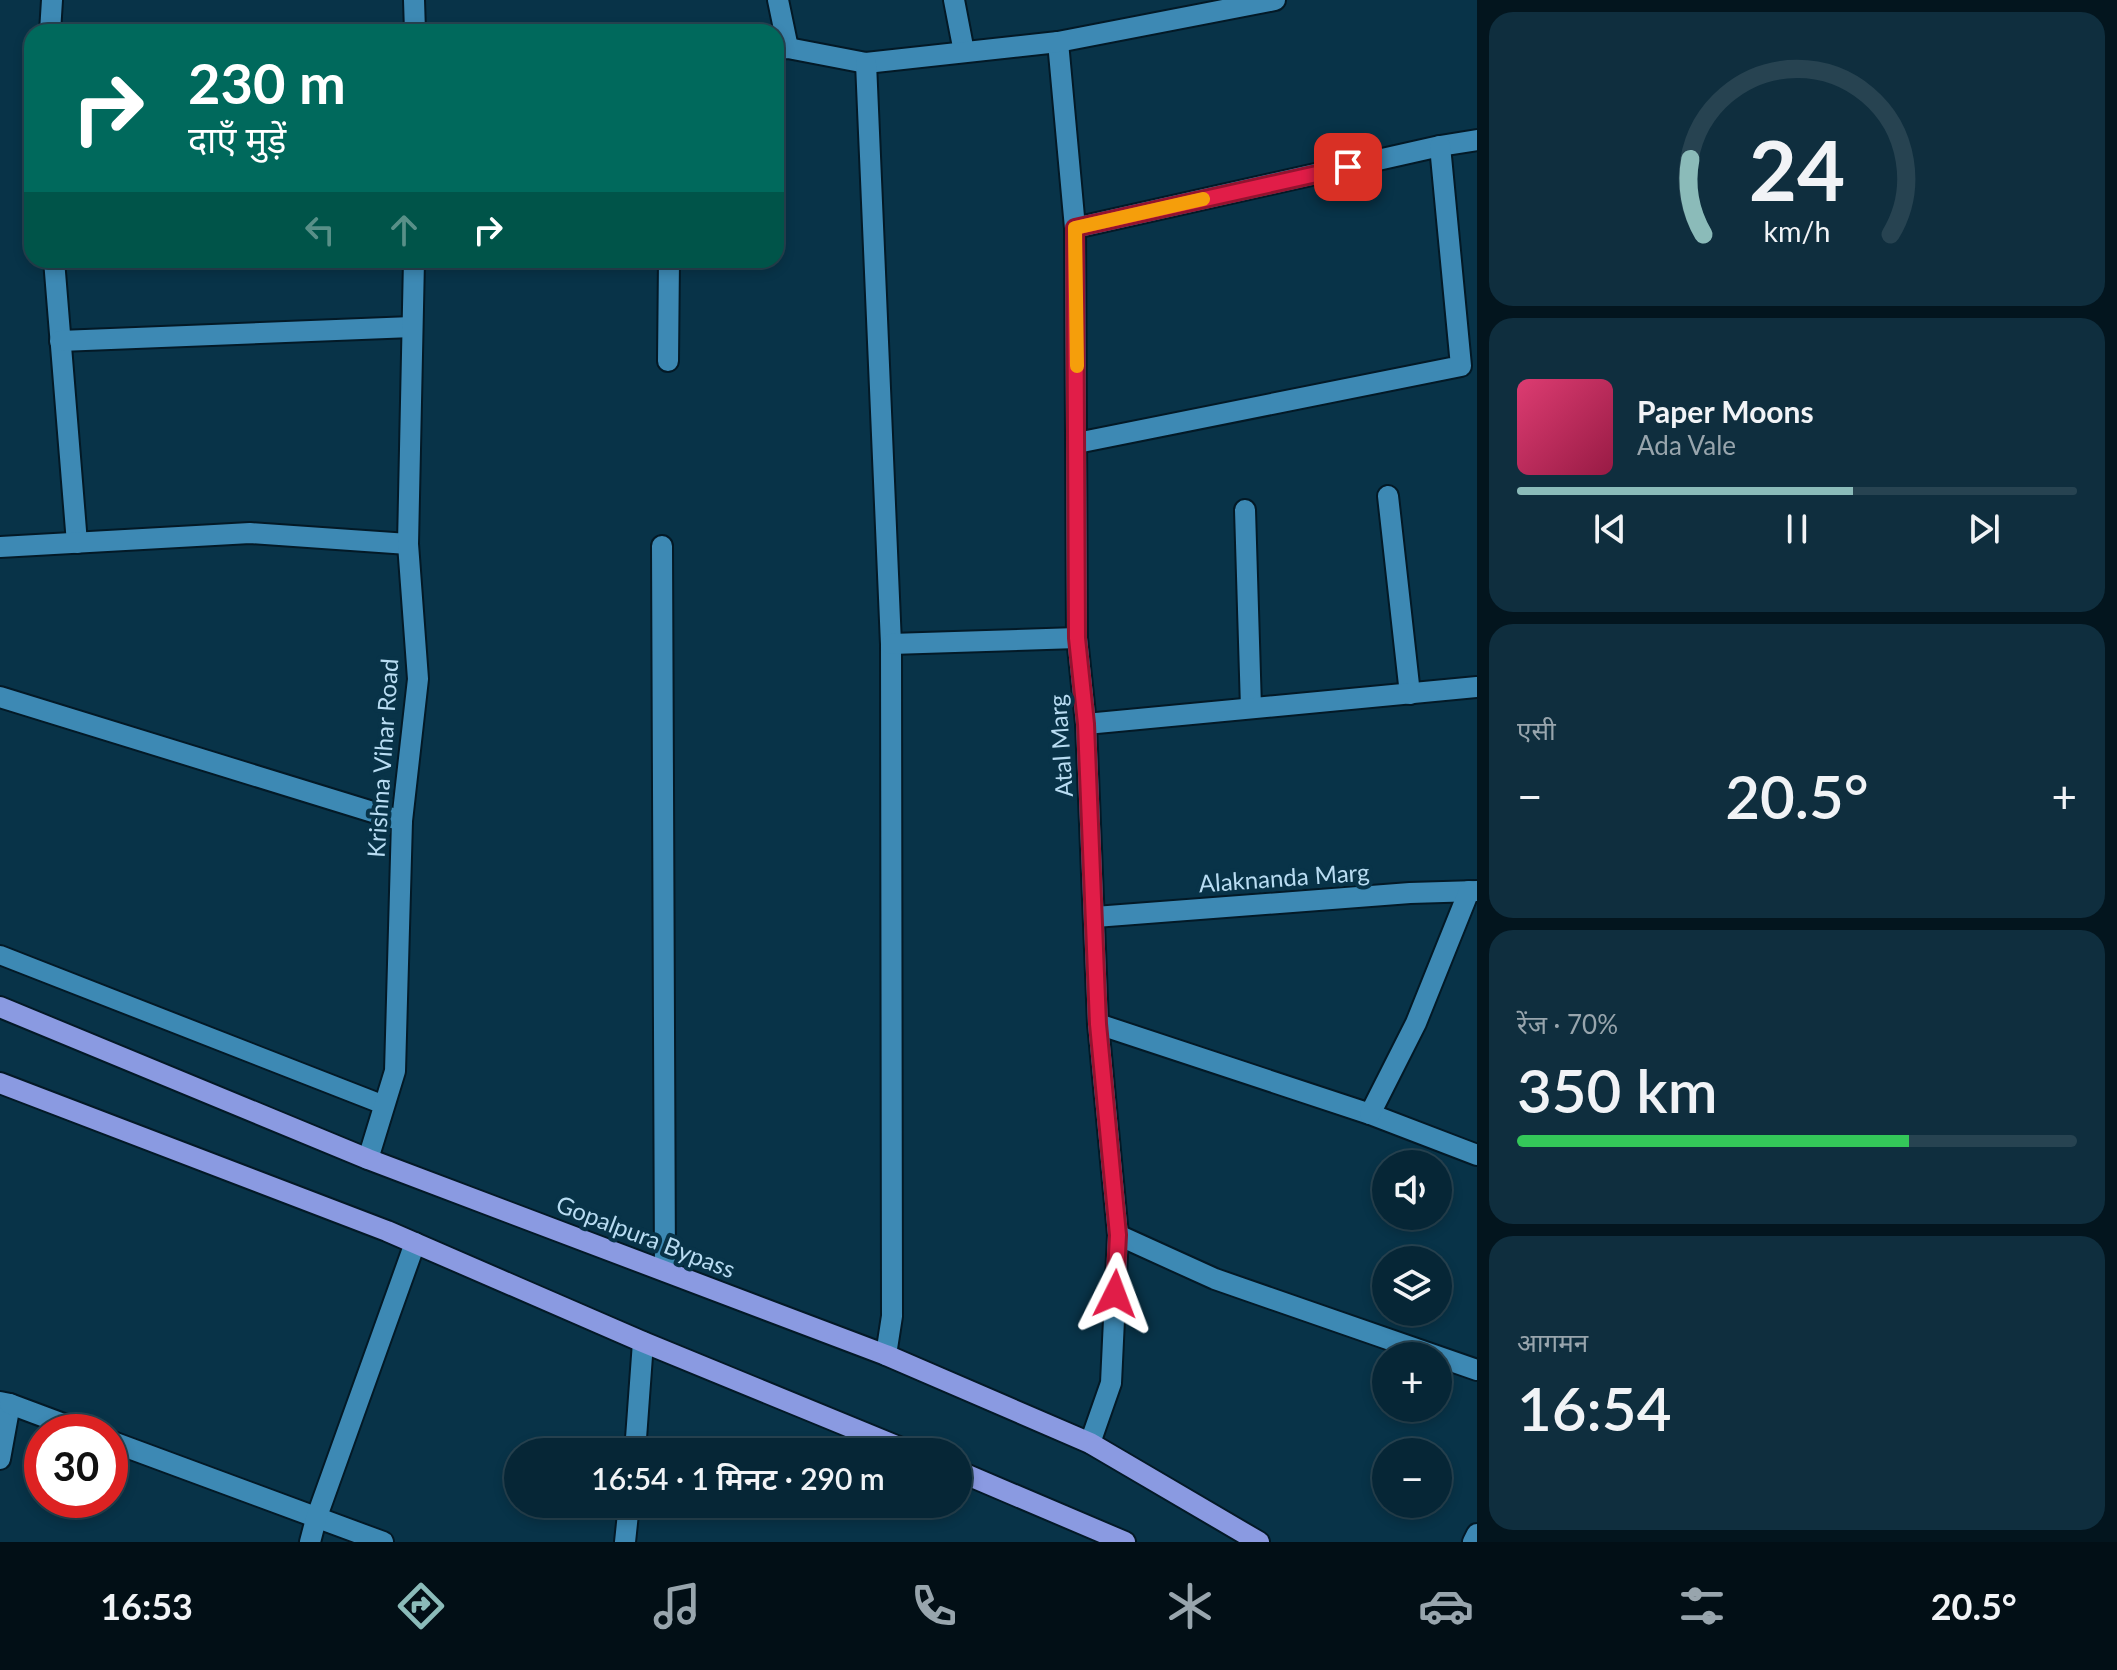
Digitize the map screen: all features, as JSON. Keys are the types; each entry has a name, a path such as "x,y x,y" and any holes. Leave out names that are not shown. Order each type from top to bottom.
{"main road":[{"name":"Gopalpura Bypass","path":"0,1007 368,1159 886,1355 1090,1443 1259,1542"},
{"path":"0,1083 415,1243 643,1342 877,1438"},
{"path":"972,1477 1125,1542"}],"street":[{"path":"50,24 52,0"},
{"path":"414,0 415,24"},
{"path":"778,0 780,24"},
{"path":"954,0 964,52"},
{"path":"784,48 866,63 1058,42 1275,0"},
{"name":"Atal Marg","path":"1058,42 1075,228 1077,638 1086,724 1098,1024 1118,1235 1111,1383 1090,1443"},
{"path":"866,63 891,644 892,1316 886,1355"},
{"path":"1075,228 1477,140"},
{"path":"1077,443 1461,366 1440,146"},
{"path":"55,268 77,543"},
{"name":"Krishna Vihar Road","path":"368,1159 395,1071 402,821 418,679 408,544 414,268"},
{"path":"668,361 669,268"},
{"path":"60,341 412,327"},
{"path":"1388,496 1410,694"},
{"path":"1245,510 1251,708"},
{"path":"0,547 250,533 408,544"},
{"path":"662,546 665,1271"},
{"path":"891,644 1077,638"},
{"path":"1086,724 1477,687"},
{"path":"0,697 402,821"},
{"path":"1370,1114 1416,1023 1473,891"},
{"name":"Alaknanda Marg","path":"1095,917 1473,891"},
{"path":"1098,1024 1370,1114 1477,1155"},
{"path":"1118,1235 1215,1279 1477,1370"},
{"path":"310,1542 415,1243"},
{"path":"636,1438 643,1342"},
{"path":"0,1459 5,1403 35,1414"},
{"path":"128,1448 383,1542"},
{"path":"625,1542 628,1518"},
{"path":"1473,1542 1477,1534"}],"lane":[{"path":"0,955 384,1105"}],"slow traffic":[{"path":"1077,366 1075,228 1203,199"}],"route":[{"path":"1115,1294 1118,1235 1098,1024 1086,724 1077,638 1075,228 1348,167"}]}
